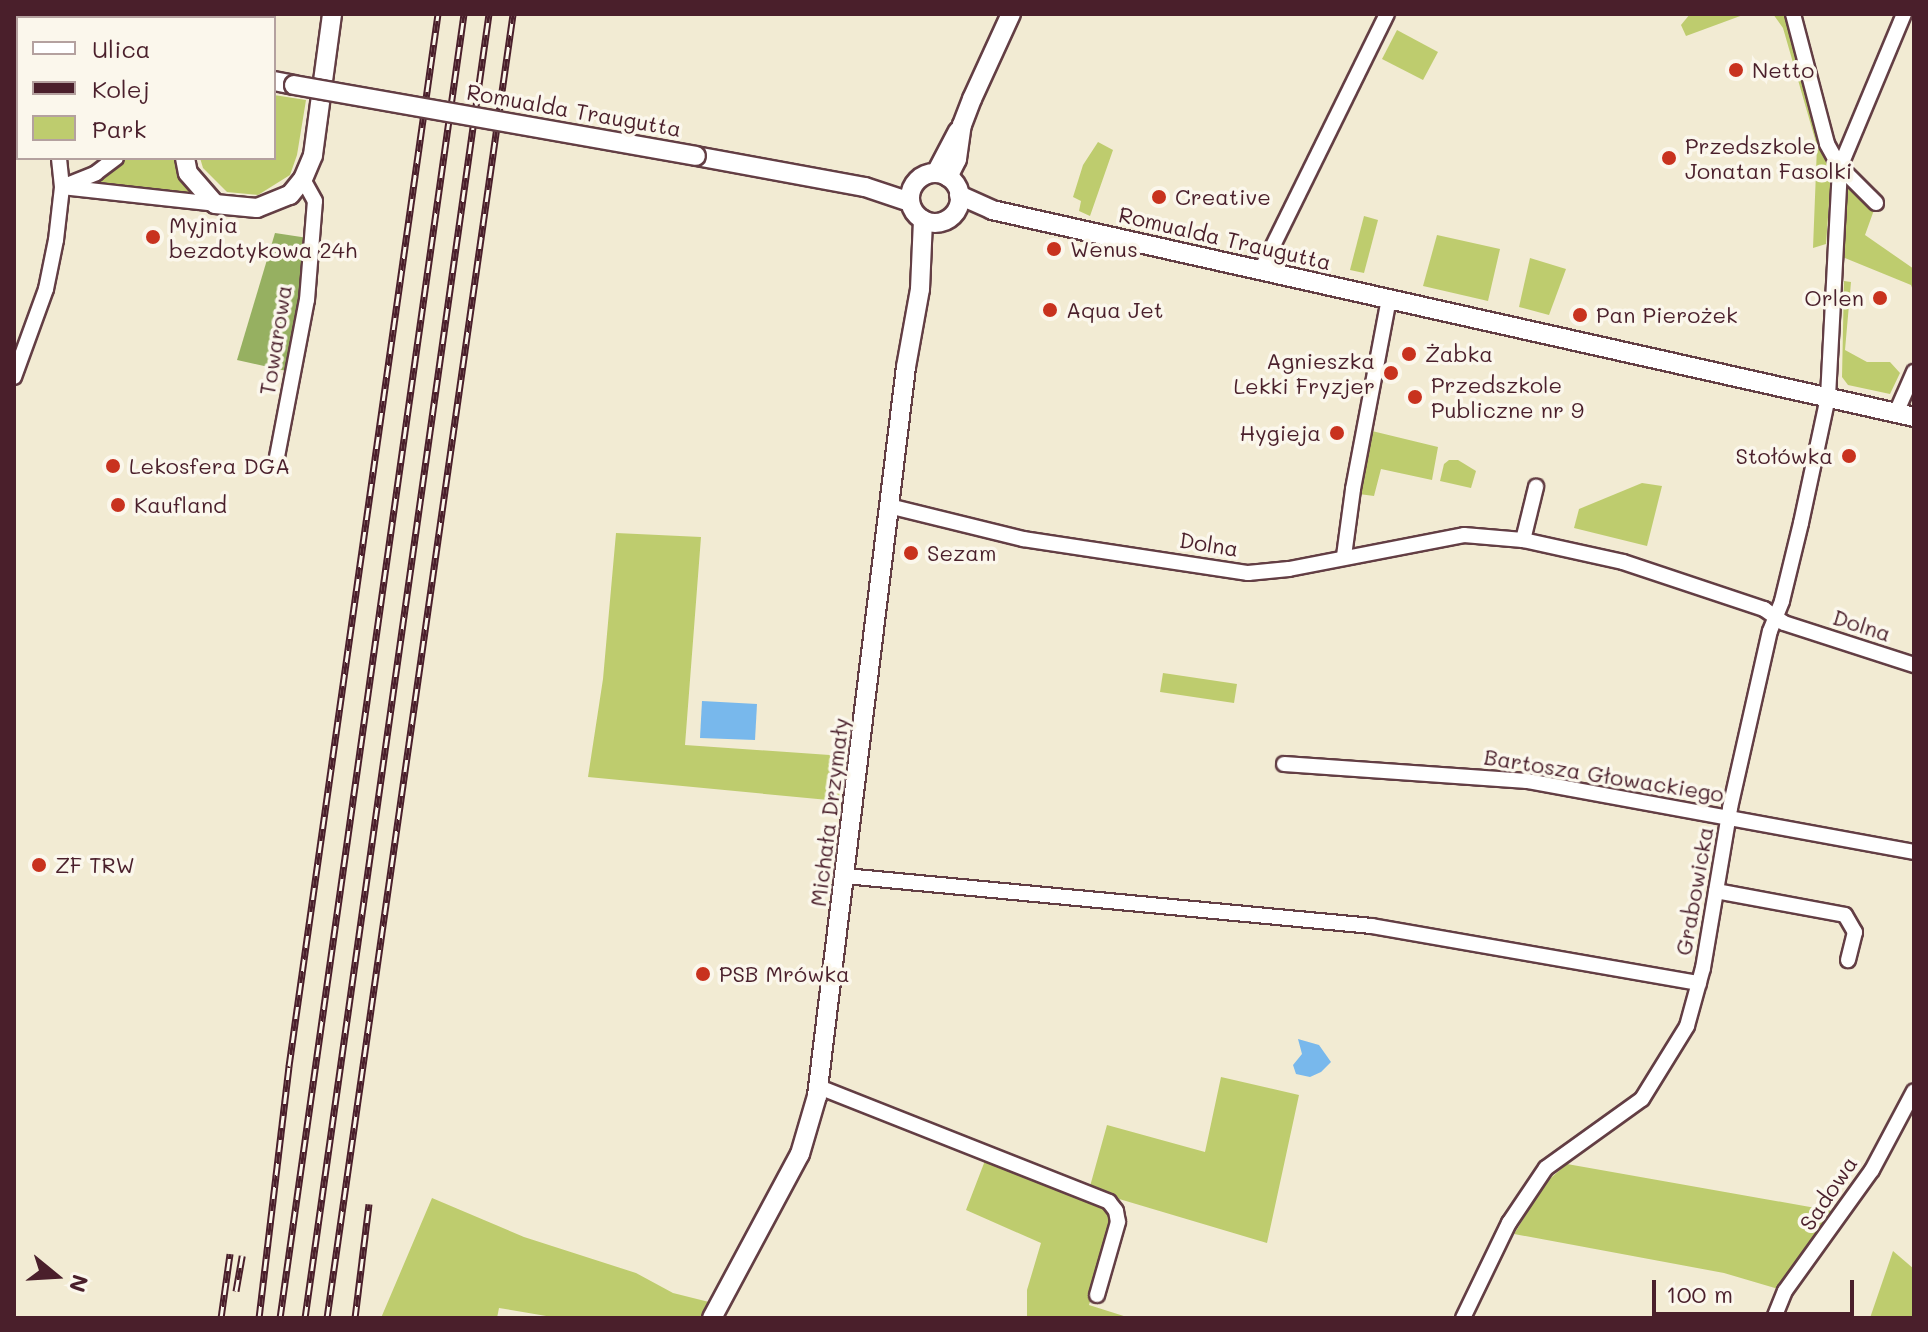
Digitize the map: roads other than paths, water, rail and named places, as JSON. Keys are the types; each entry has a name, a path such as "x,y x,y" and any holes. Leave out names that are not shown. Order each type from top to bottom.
{"street":[{"path":"62,187 248,209 264,207 290,195 303,179 313,155 332,14"},
{"path":"942,175 957,204 931,221 912,194 923,176 942,175 957,159 962,125 1011,14"},
{"path":"1261,270 1387,14"},
{"path":"1793,14 1827,144 1840,167 1876,203"},
{"path":"1840,167 1904,14"},
{"name":"Romualda Traugutta","path":"276,81 912,194"},
{"path":"14,377 46,289 62,187 59,160"},
{"path":"62,187 96,173 113,160"},
{"path":"185,160 188,173 215,204"},
{"name":"Grabowicka","path":"1463,1318 1509,1223 1546,1168 1642,1099 1687,1026 1699,983 1730,816 1775,616 1801,523 1828,397 1840,167"},
{"name":"Towarowa","path":"276,462 307,300 315,201 303,179"},
{"name":"Romualda Traugutta","path":"957,204 1905,415"},
{"name":"Michała Drzymały","path":"712,1318 800,1154 819,1087 906,367 931,221"},
{"path":"1344,556 1353,489 1389,299"},
{"path":"1905,415 1914,372"},
{"path":"1523,540 1536,487"},
{"name":"Dolna","path":"889,506 1023,539 1248,573 1289,569 1464,535 1523,540 1623,562 1764,609 1784,623 1914,665"},
{"name":"Bartosza Głowackiego","path":"1284,764 1527,781 1914,852"},
{"path":"845,876 1372,926 1699,983"},
{"path":"1716,891 1845,915 1855,932 1848,960"},
{"path":"819,1087 1109,1202 1116,1211 1118,1222 1097,1295"},
{"name":"Sadowa","path":"1774,1318 1785,1291 1872,1170 1914,1091"}],"water":[{"path":"702,701 757,704 755,740 700,738"},
{"path":"1298,1039 1319,1045 1331,1062 1321,1072 1310,1077 1296,1074 1293,1065 1302,1054"}],"railway":[{"path":"259,1318 289,1066 438,14"},
{"path":"280,1318 464,14"},
{"path":"305,1318 489,14"},
{"path":"327,1318 513,14"},
{"path":"355,1318 369,1204"},
{"path":"221,1318 230,1254"},
{"path":"236,1291 242,1256"}],"place":[{"name":"Netto","path":"1736,70"},
{"name":"Przedszkole Jonatan Fasolki","path":"1669,158"},
{"name":"Creative","path":"1159,197"},
{"name":"Myjnia bezdotykowa 24h","path":"153,237"},
{"name":"Wenus","path":"1054,249"},
{"name":"Orlen","path":"1880,298"},
{"name":"Aqua Jet","path":"1050,310"},
{"name":"Pan Pierożek","path":"1580,315"},
{"name":"Żabka","path":"1409,354"},
{"name":"Agnieszka Lekki Fryzjer","path":"1391,373"},
{"name":"Przedszkole Publiczne nr 9","path":"1415,397"},
{"name":"Hygieja","path":"1337,433"},
{"name":"Stołówka","path":"1849,456"},
{"name":"Lekosfera DGA","path":"113,466"},
{"name":"Kaufland","path":"118,505"},
{"name":"Sezam","path":"911,553"},
{"name":"ZF TRW","path":"39,865"},
{"name":"PSB Mrówka","path":"703,974"}]}
